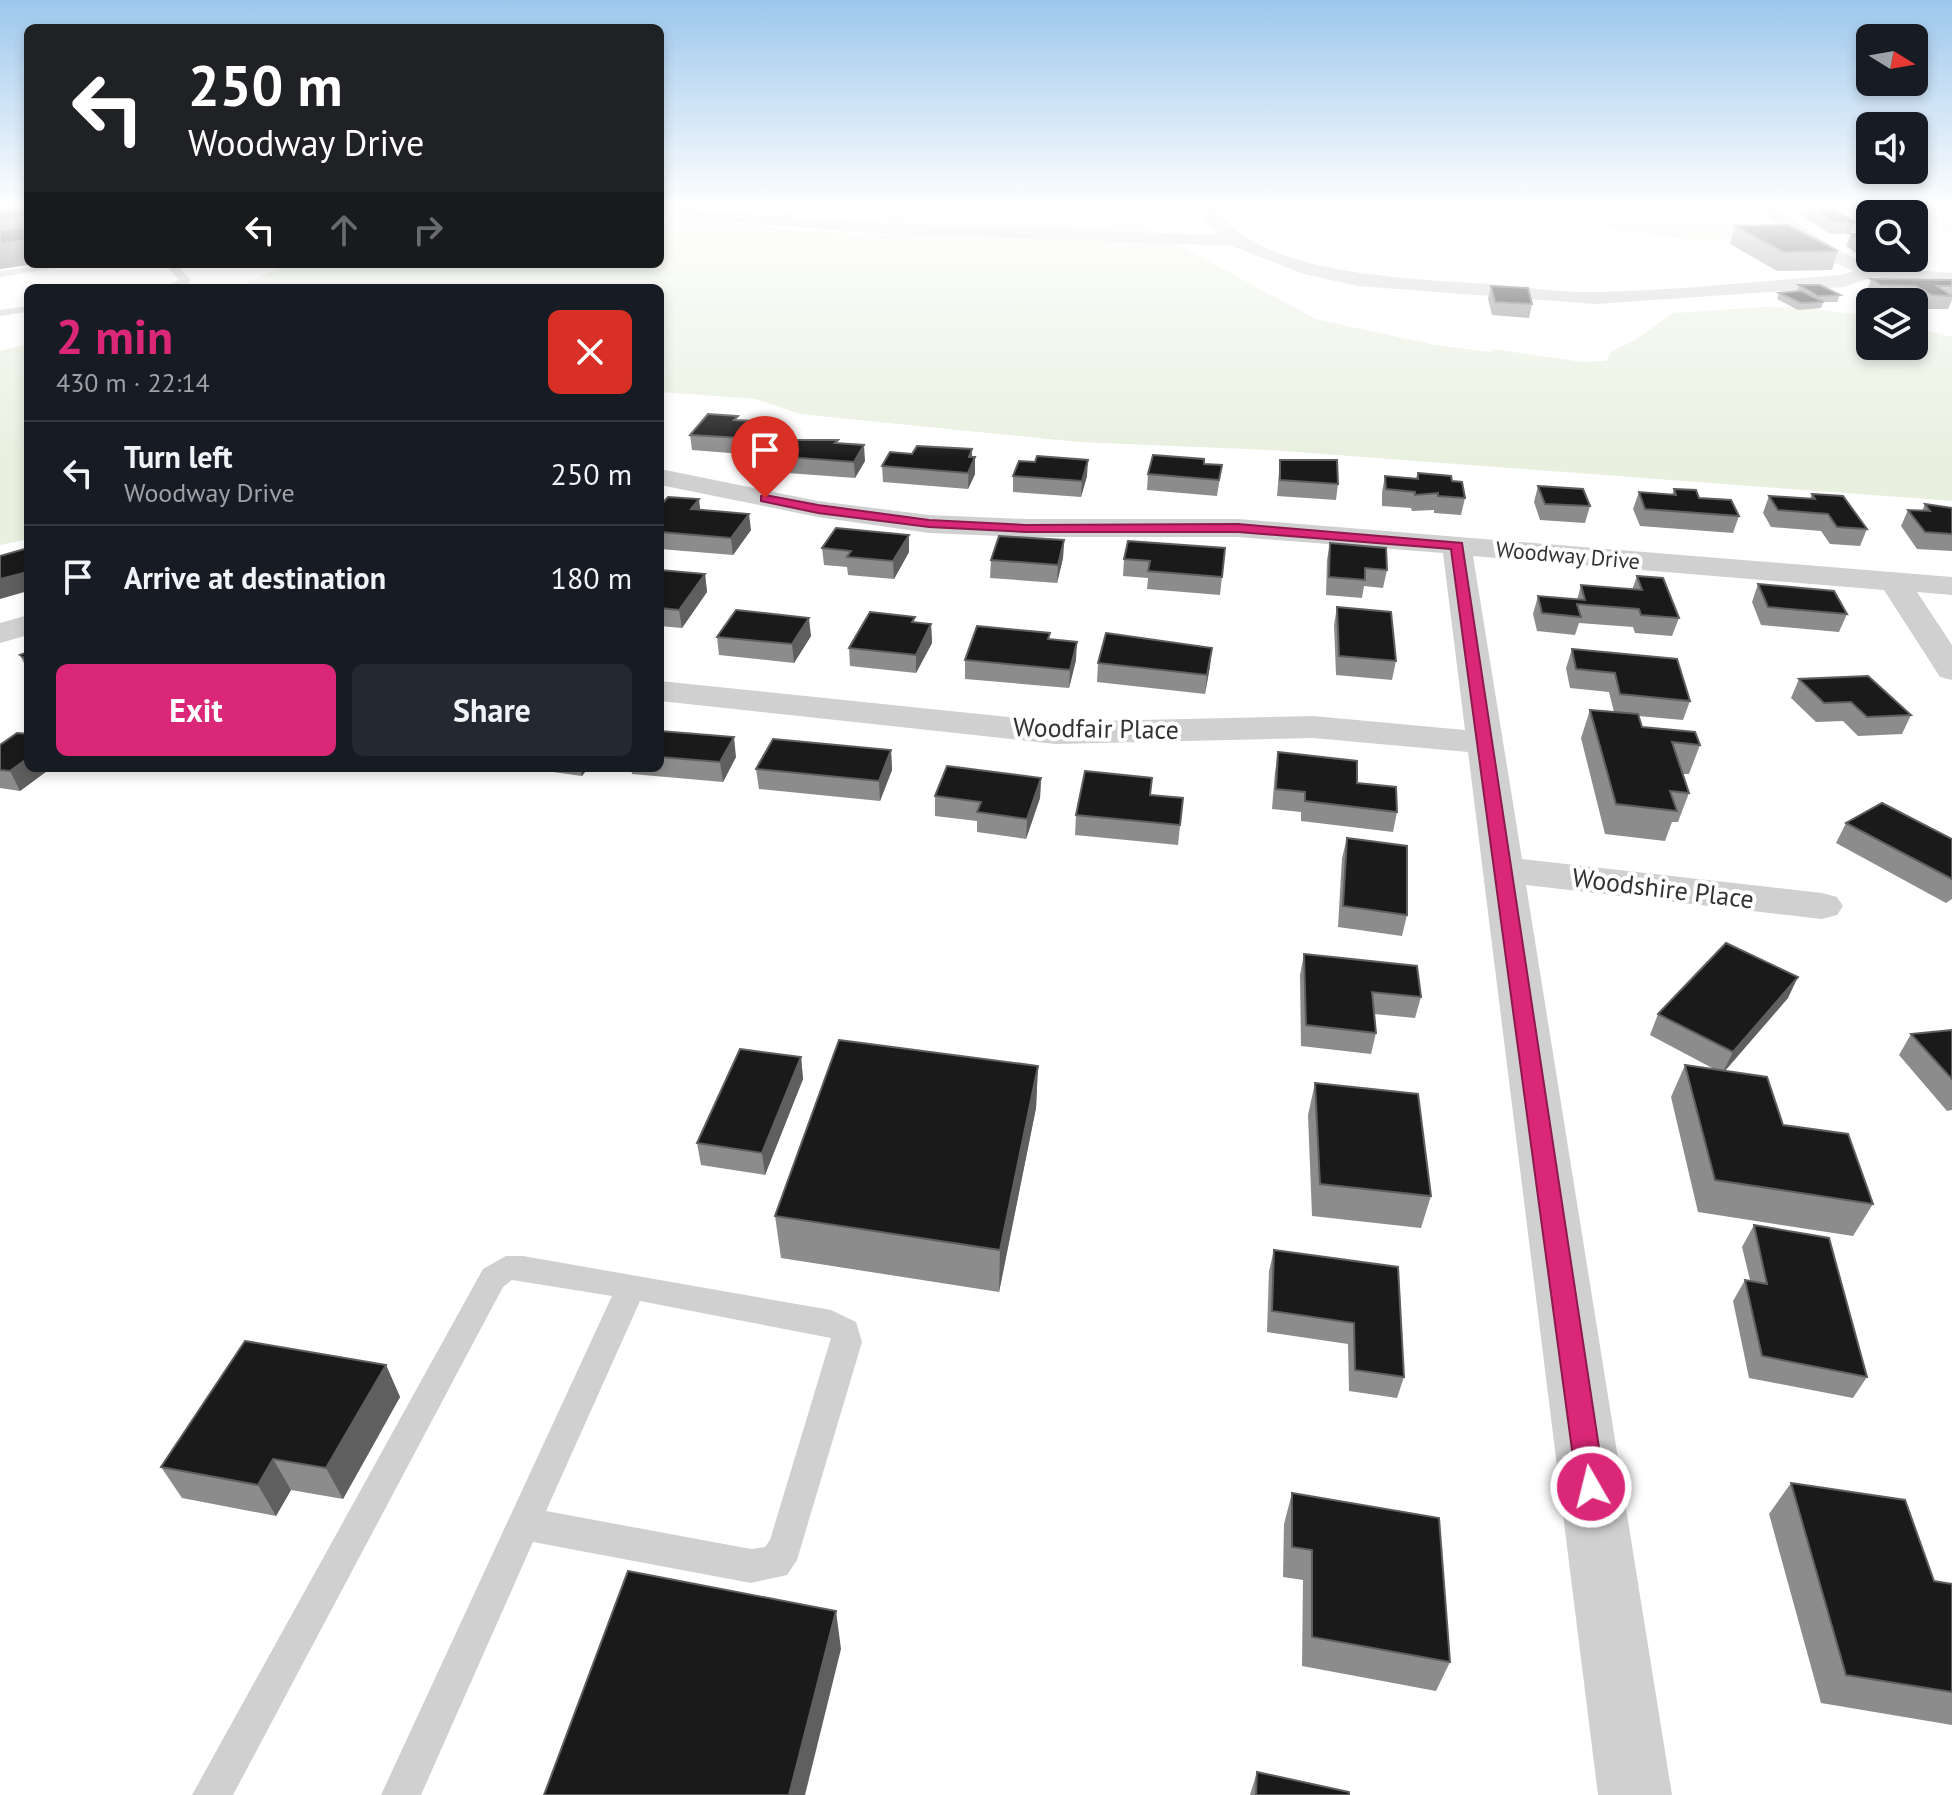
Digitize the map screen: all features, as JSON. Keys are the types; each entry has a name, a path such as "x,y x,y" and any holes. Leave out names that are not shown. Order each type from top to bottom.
{"street":[{"path":"1487,290 1595,298 1716,290"},
{"name":"Woodway Drive","path":"664,478 818,509 929,524 1026,528 1238,528 1952,586"},
{"path":"1457,546 1635,1795"},
{"path":"1894,581 1952,670"},
{"path":"0,633 24,626"},
{"name":"Woodfair Place","path":"664,691 1056,733 1313,727 1486,743"},
{"name":"Woodshire Place","path":"1504,870 1822,906"}],"lane":[{"path":"0,313 24,310"},
{"path":"212,1795 493,1278 506,1268 523,1268 831,1323 845,1331 847,1342 785,1548 775,1563 751,1566 525,1524"},
{"path":"401,1795 631,1287"}],"green space":[{"path":"664,290 1262,290 1316,319 1435,345 1490,352 1493,349 1583,362 1606,361 1612,351 1635,340 1673,313 1764,307 1807,308 1856,314 1856,360 1928,360 1928,331 1952,337 1952,501 1269,450 1079,442 800,414 756,399 664,392"},
{"path":"24,345 24,540 0,545 0,351"}],"building":[{"path":"1492,290 1528,290 1532,304 1495,302"},
{"path":"1807,290 1830,290 1840,295 1818,296"},
{"path":"1928,290 1943,290 1952,296 1932,295"},
{"path":"1801,291 1824,302 1801,303 1779,293"},
{"path":"708,414 738,416 734,420 755,421 741,438 690,435"},
{"path":"785,440 838,440 835,443 864,445 854,462 773,456"},
{"path":"917,446 972,449 969,457 975,457 968,473 882,466 890,452 912,454"},
{"path":"1153,455 1204,459 1204,464 1222,465 1219,480 1148,474"},
{"path":"1037,456 1088,460 1082,481 1013,476 1019,461 1035,462"},
{"path":"1280,460 1337,460 1338,484 1280,480"},
{"path":"1418,473 1451,476 1452,481 1462,482 1465,498 1438,496 1438,493 1415,495 1415,492 1386,489 1385,476 1418,479"},
{"path":"1538,486 1583,489 1590,506 1545,504"},
{"path":"1674,489 1696,490 1699,498 1731,500 1739,516 1645,509 1639,492 1676,495"},
{"path":"1812,494 1843,496 1867,529 1837,527 1828,514 1778,510 1769,496 1815,499"},
{"path":"668,497 699,499 691,509 749,514 731,538 664,532 664,502"},
{"path":"1925,504 1952,508 1952,534 1925,532 1908,510 1930,511"},
{"path":"836,528 909,535 893,561 847,557 851,551 822,548"},
{"path":"999,536 1064,540 1058,565 991,560"},
{"path":"1128,541 1225,548 1222,577 1148,571 1150,561 1124,559"},
{"path":"1330,543 1386,548 1387,570 1365,568 1365,580 1329,577"},
{"path":"24,549 24,573 0,579 0,556"},
{"path":"664,570 705,574 679,610 664,608"},
{"path":"1637,576 1663,578 1679,618 1641,615 1639,609 1577,604 1581,617 1542,613 1538,596 1585,600 1581,585 1642,590"},
{"path":"1758,584 1834,591 1847,614 1768,607"},
{"path":"1337,607 1391,612 1396,661 1339,656"},
{"path":"736,610 809,618 792,644 717,637"},
{"path":"870,612 915,617 912,622 931,624 916,655 849,648"},
{"path":"977,626 1050,633 1048,639 1077,642 1070,670 965,660"},
{"path":"1106,633 1212,648 1207,675 1098,663"},
{"path":"1572,649 1677,659 1690,701 1620,694 1615,673 1576,669"},
{"path":"1868,676 1911,715 1867,717 1851,702 1824,703 1799,679"},
{"path":"1590,710 1638,714 1642,727 1695,732 1700,745 1672,742 1689,793 1670,791 1677,811 1616,804"},
{"path":"664,731 734,737 720,762 664,757"},
{"path":"17,733 24,734 24,761 10,771 0,770 0,745"},
{"path":"773,739 891,750 879,781 756,769"},
{"path":"1278,752 1357,761 1357,783 1396,787 1397,812 1305,801 1305,792 1276,789"},
{"path":"947,766 1041,778 1027,819 977,812 981,802 935,796"},
{"path":"1085,771 1152,778 1150,795 1183,798 1180,825 1076,815"},
{"path":"1882,803 1952,839 1952,879 1846,823"},
{"path":"1347,838 1407,846 1407,915 1343,906"},
{"path":"1726,943 1798,977 1733,1052 1658,1014"},
{"path":"1304,954 1417,966 1421,997 1372,992 1376,1033 1306,1025"},
{"path":"1952,1030 1952,1079 1911,1034"},
{"path":"839,1040 1038,1066 1000,1250 775,1216"},
{"path":"740,1049 801,1057 762,1153 697,1143"},
{"path":"1685,1065 1767,1077 1783,1125 1848,1134 1873,1204 1715,1180"},
{"path":"1315,1083 1418,1094 1431,1196 1320,1184"},
{"path":"1754,1225 1829,1238 1867,1377 1762,1356 1745,1280 1767,1284"},
{"path":"1274,1250 1398,1267 1404,1377 1355,1370 1354,1323 1272,1311"},
{"path":"245,1341 386,1365 326,1468 273,1459 258,1485 161,1467"},
{"path":"1791,1483 1905,1500 1934,1581 1952,1584 1952,1692 1846,1675"},
{"path":"1292,1493 1439,1518 1450,1662 1312,1637 1312,1550 1292,1547"},
{"path":"628,1571 836,1611 789,1795 544,1795"},
{"path":"1257,1772 1349,1792 1349,1795 1256,1795"}],"route":[{"path":"765,498 818,509 929,524 1026,528 1238,528 1457,546 1591,1487"}]}
